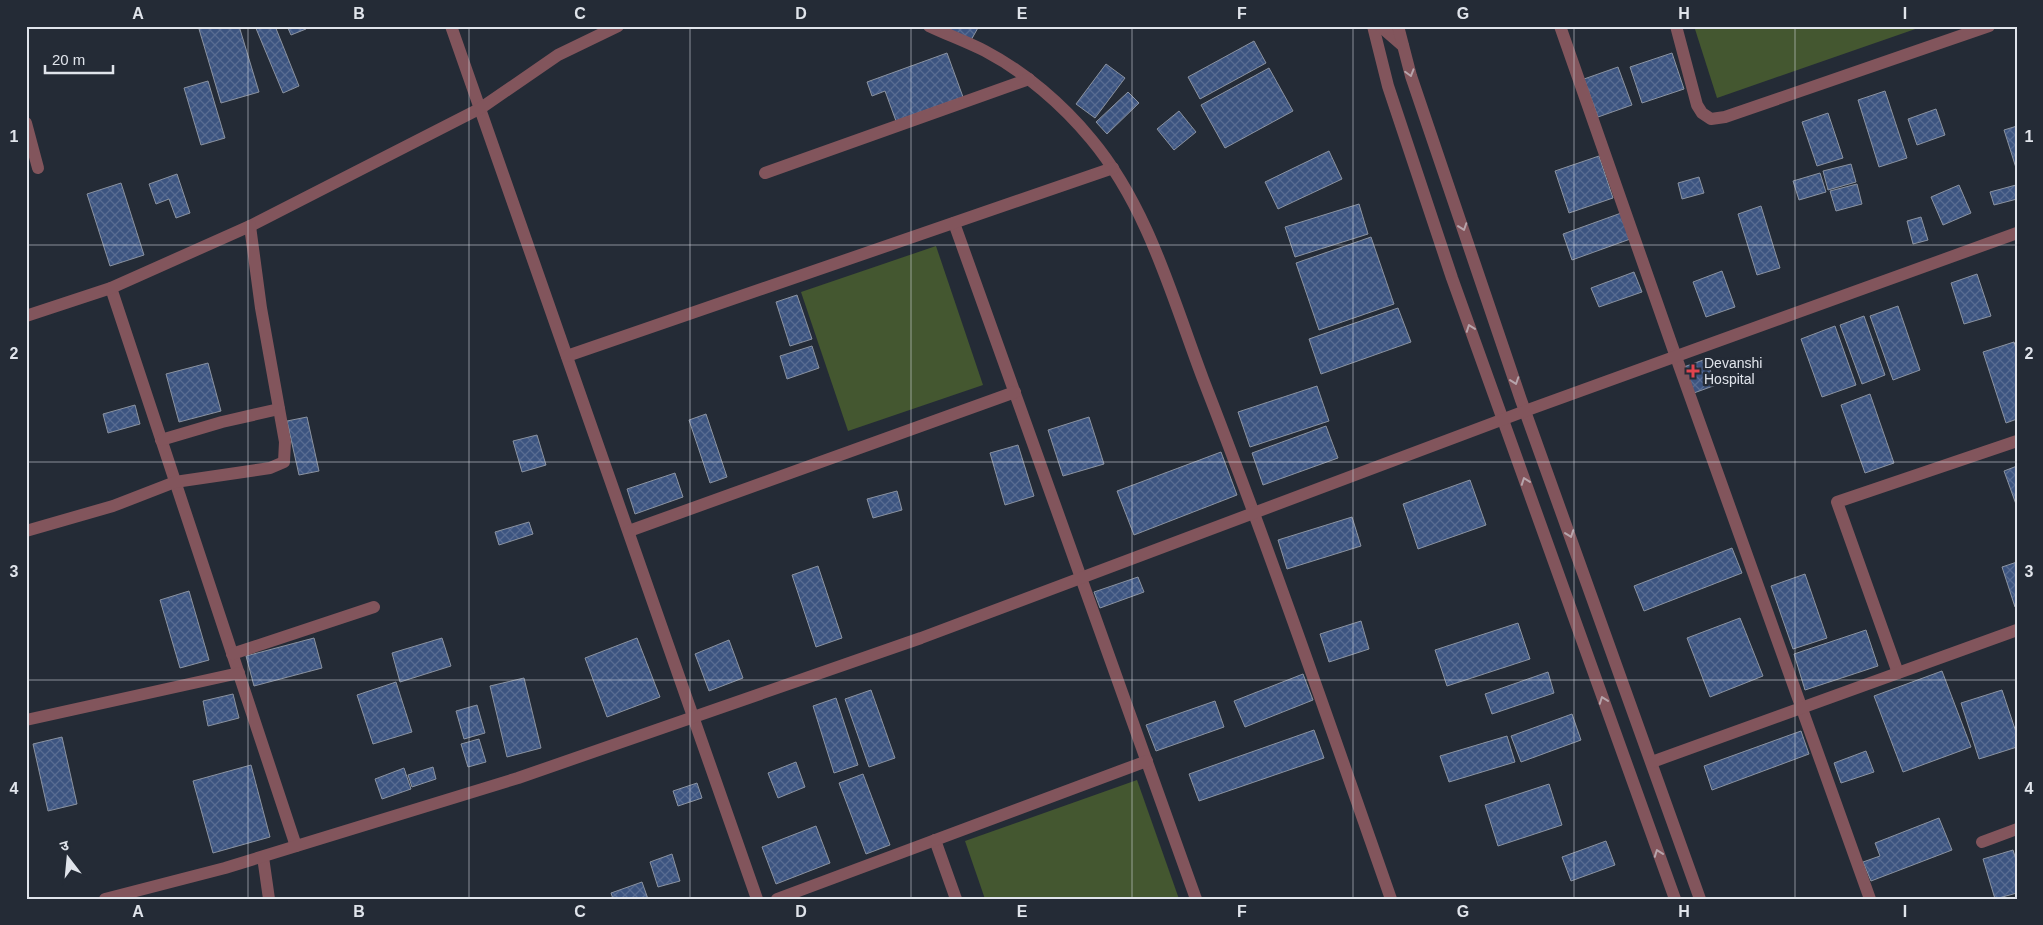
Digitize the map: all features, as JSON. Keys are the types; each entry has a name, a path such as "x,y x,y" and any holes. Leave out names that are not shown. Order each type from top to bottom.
{"street":[{"path":"451,26 695,717 757,899"},
{"path":"26,316 111,288 250,226 481,108 558,54 618,26"},
{"path":"929,26 987,52 1029,79 1074,120 1113,168 1144,227 1171,289 1255,513 1391,899"},
{"path":"1373,26 1388,86 1452,278 1674,899"},
{"path":"1380,26 1403,47"},
{"path":"1398,26 1411,76 1525,411 1700,899"},
{"path":"1560,26 1800,707 1870,899"},
{"path":"1676,26 1697,105 1702,113 1712,120 1989,26"},
{"path":"765,172 1029,79"},
{"path":"26,124 38,168"},
{"path":"567,356 1113,168"},
{"path":"954,223 1196,899"},
{"path":"26,531 114,506 175,482 270,468 284,462 285,442 261,308 250,226"},
{"path":"105,899 225,868 518,778 695,717 921,638 1525,411 2017,233"},
{"path":"111,288 296,846"},
{"path":"629,531 1015,392"},
{"path":"161,440 222,422 279,410"},
{"path":"1898,673 1837,502 2017,441"},
{"path":"232,654 374,607"},
{"path":"1652,762 2017,630"},
{"path":"26,720 238,673"},
{"path":"777,899 1147,761"},
{"path":"1982,842 2017,829"},
{"path":"934,840 956,899"},
{"path":"263,856 269,899"}],"green space":[{"path":"1694,26 1924,26 1717,98"},
{"path":"936,246 983,385 848,431 801,292"},
{"path":"1137,780 1179,899 985,899 965,841"}],"building":[{"path":"210,26 239,26 259,92 221,103 199,29"},
{"path":"255,26 275,26 299,86 283,93"},
{"path":"287,26 305,26 306,29 291,35"},
{"path":"945,26 979,26 970,42 944,28"},
{"path":"1254,41 1266,63 1200,99 1188,77"},
{"path":"947,53 963,97 896,121 885,91 872,96 867,82"},
{"path":"1672,53 1684,89 1642,103 1630,67"},
{"path":"1106,64 1125,78 1095,118 1076,104"},
{"path":"1618,67 1632,105 1598,117 1584,79"},
{"path":"1269,68 1293,111 1225,148 1201,105"},
{"path":"208,81 225,138 201,145 184,88"},
{"path":"1885,91 1907,158 1879,167 1858,100"},
{"path":"1128,92 1139,103 1107,134 1096,122"},
{"path":"1936,109 1945,135 1917,145 1908,119"},
{"path":"1179,111 1196,132 1174,150 1157,129"},
{"path":"1828,113 1843,158 1817,166 1802,122"},
{"path":"2017,126 2017,171 2004,130"},
{"path":"1329,151 1342,179 1278,209 1265,182"},
{"path":"1599,156 1613,198 1569,213 1555,171"},
{"path":"1851,164 1856,182 1828,190 1823,171"},
{"path":"1820,173 1826,192 1799,200 1793,181"},
{"path":"177,174 190,213 176,218 169,199 156,204 149,184"},
{"path":"1699,177 1704,193 1682,199 1678,183"},
{"path":"121,183 144,255 110,266 87,194"},
{"path":"1857,184 1862,204 1836,211 1830,191"},
{"path":"1959,185 1971,213 1943,225 1931,197"},
{"path":"2016,185 2017,199 1994,205 1990,192"},
{"path":"1359,204 1368,234 1295,257 1285,227"},
{"path":"1761,206 1780,268 1757,275 1738,214"},
{"path":"1624,212 1633,238 1572,260 1563,234"},
{"path":"1921,217 1928,240 1913,244 1907,221"},
{"path":"1371,237 1394,304 1319,330 1296,263"},
{"path":"1722,271 1735,307 1706,317 1693,282"},
{"path":"1634,272 1642,292 1599,307 1591,288"},
{"path":"1977,274 1991,316 1964,324 1951,283"},
{"path":"797,295 812,339 790,346 776,302"},
{"path":"1898,306 1920,370 1893,380 1870,316"},
{"path":"1398,308 1411,342 1321,374 1309,339"},
{"path":"1864,316 1885,375 1862,384 1840,325"},
{"path":"1835,326 1856,385 1822,397 1801,339"},
{"path":"2014,342 2017,351 2017,419 2006,423 1983,352"},
{"path":"812,346 819,368 787,379 780,356"},
{"path":"1706,359 1716,385 1691,394 1681,368"},
{"path":"208,363 221,411 179,422 166,374"},
{"path":"1317,386 1329,421 1250,447 1238,412"},
{"path":"1870,394 1894,463 1865,473 1841,405"},
{"path":"135,405 140,424 108,433 103,414"},
{"path":"706,414 727,477 710,483 689,420"},
{"path":"307,417 319,471 299,475 287,421"},
{"path":"1089,417 1104,464 1063,476 1048,430"},
{"path":"1326,426 1338,458 1263,485 1252,453"},
{"path":"537,435 546,465 522,472 513,441"},
{"path":"1018,445 1034,496 1005,505 990,453"},
{"path":"1221,452 1237,495 1134,535 1117,491"},
{"path":"2017,466 2017,507 2004,471"},
{"path":"675,473 683,497 635,514 627,489"},
{"path":"1470,480 1486,525 1418,549 1403,504"},
{"path":"897,491 902,510 873,518 867,499"},
{"path":"1352,517 1361,546 1287,569 1278,540"},
{"path":"529,522 533,534 499,545 495,532"},
{"path":"1732,548 1742,573 1644,611 1634,586"},
{"path":"2017,562 2017,606 2015,607 2002,567"},
{"path":"818,566 842,638 816,647 792,575"},
{"path":"1805,574 1827,638 1793,649 1771,586"},
{"path":"1138,577 1144,592 1100,608 1094,592"},
{"path":"189,591 209,660 180,668 160,600"},
{"path":"1740,618 1763,676 1710,697 1687,638"},
{"path":"1361,621 1369,649 1329,662 1320,634"},
{"path":"1518,623 1530,659 1447,686 1435,650"},
{"path":"1866,630 1878,666 1805,690 1794,654"},
{"path":"314,638 322,668 254,686 246,656"},
{"path":"442,638 451,666 400,682 392,653"},
{"path":"637,638 660,697 607,717 585,658"},
{"path":"729,640 743,678 709,691 695,654"},
{"path":"1942,671 1971,747 1903,772 1874,696"},
{"path":"1548,672 1554,693 1492,714 1485,694"},
{"path":"1303,674 1313,700 1245,727 1234,701"},
{"path":"524,678 541,748 507,757 490,686"},
{"path":"396,682 412,732 373,744 357,695"},
{"path":"871,690 895,758 869,767 845,699"},
{"path":"2002,690 2017,735 2017,747 1979,759 1961,703"},
{"path":"233,694 239,718 208,726 203,701"},
{"path":"836,698 858,765 834,773 813,706"},
{"path":"1215,701 1224,727 1156,751 1146,725"},
{"path":"477,705 485,733 464,739 456,711"},
{"path":"1572,714 1581,740 1521,762 1511,736"},
{"path":"1314,730 1324,758 1199,801 1189,774"},
{"path":"1801,731 1809,754 1712,790 1704,766"},
{"path":"1507,736 1515,762 1449,782 1440,756"},
{"path":"62,737 77,804 48,811 33,744"},
{"path":"479,739 486,762 468,767 461,744"},
{"path":"1866,751 1874,772 1841,783 1834,763"},
{"path":"796,762 805,787 778,798 768,773"},
{"path":"251,765 270,837 213,853 193,781"},
{"path":"433,767 436,779 412,787 408,775"},
{"path":"404,768 411,789 382,799 375,779"},
{"path":"863,774 890,845 866,854 839,783"},
{"path":"697,783 702,798 678,806 673,791"},
{"path":"1549,784 1562,825 1498,846 1485,805"},
{"path":"1939,818 1952,850 1871,881 1863,862 1880,856 1875,843"},
{"path":"816,826 830,863 776,884 762,847"},
{"path":"1606,841 1615,865 1571,881 1562,857"},
{"path":"2013,850 2017,863 2017,893 1995,899 1983,859"},
{"path":"672,854 680,881 658,887 650,862"},
{"path":"642,882 648,899 613,899 611,893"}],"place":[{"name":"Devanshi Hospital","path":"1693,371"}]}
